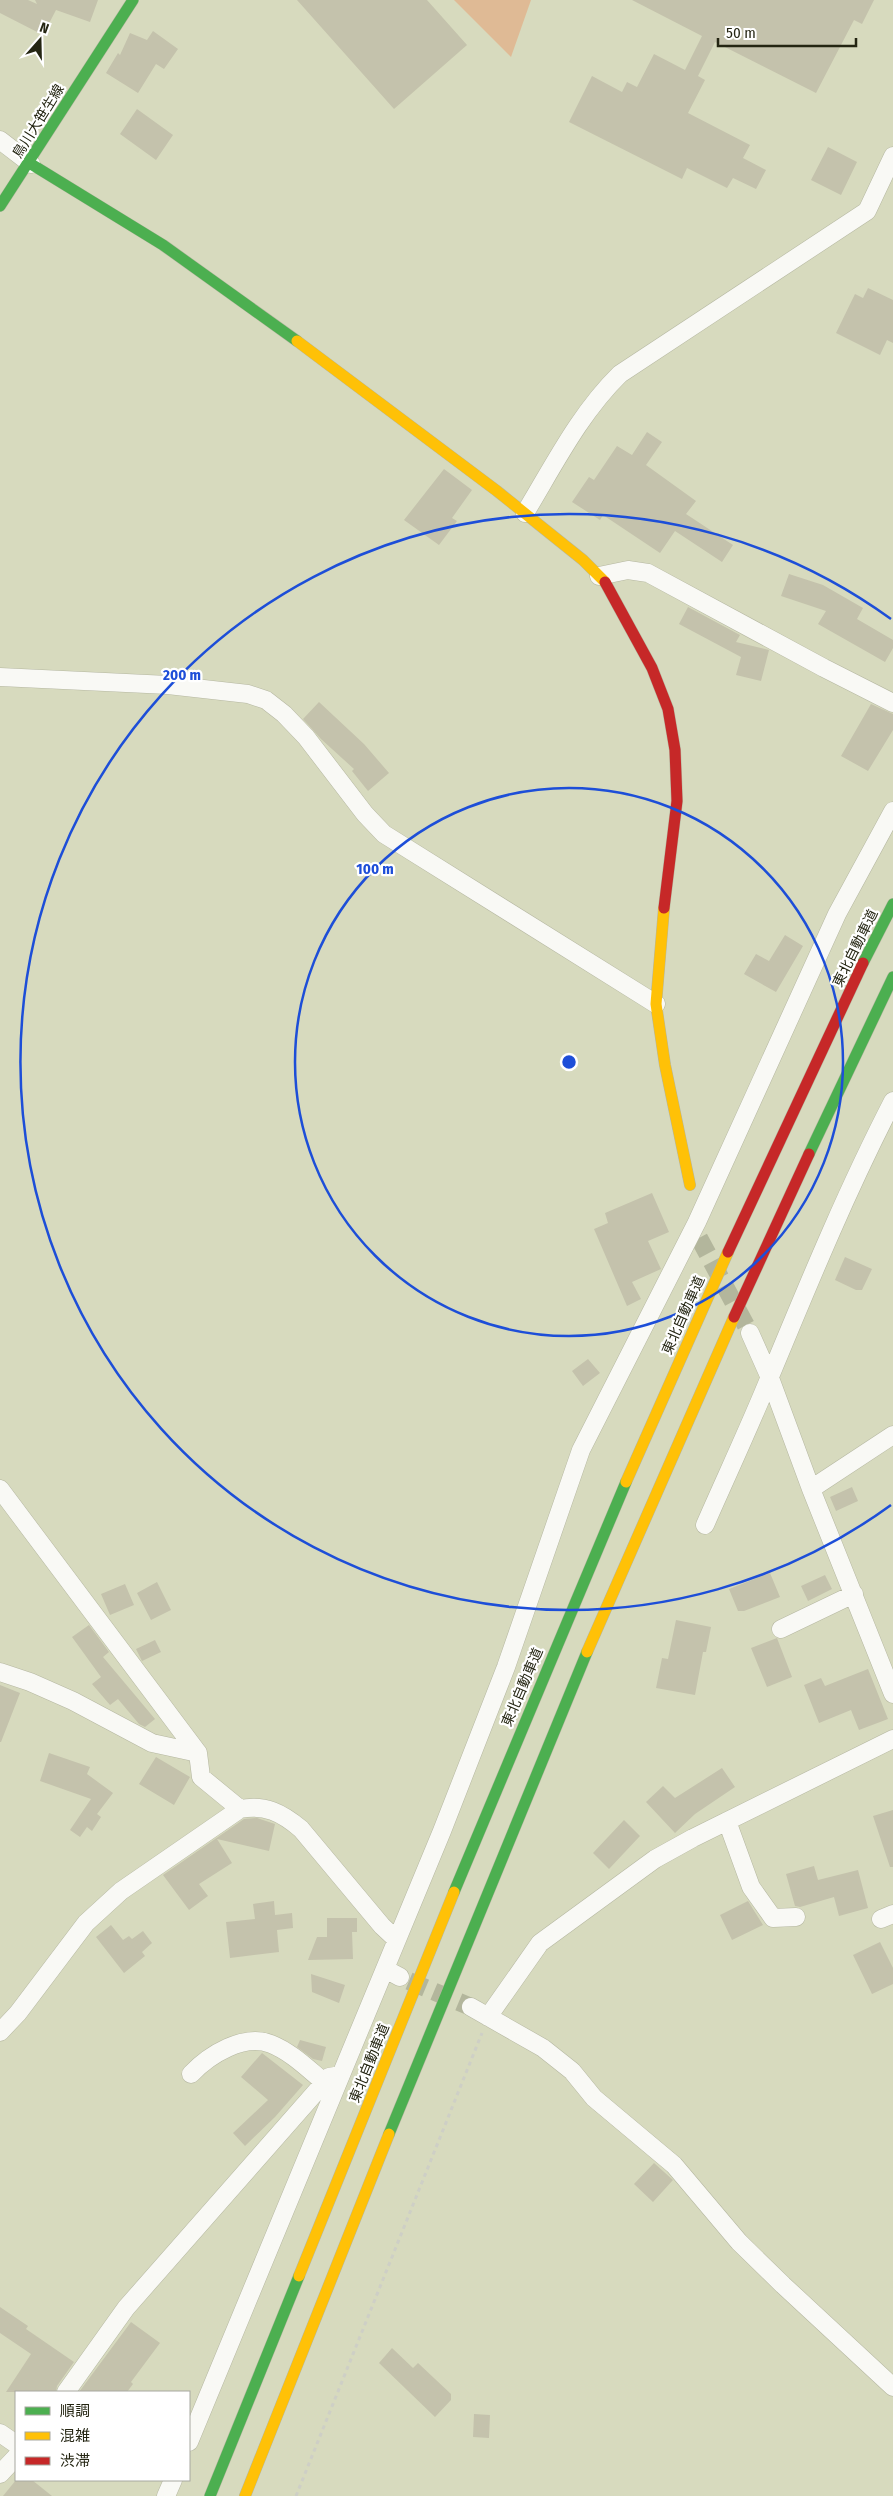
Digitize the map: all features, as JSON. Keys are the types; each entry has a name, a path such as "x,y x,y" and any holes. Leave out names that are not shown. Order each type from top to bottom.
{"main road":[{"name":"鳥川大笹生線","path":"0,206 31,164 88,68 134,0"},
{"path":"31,164 163,245 324,360 525,513 582,560 609,587 652,668 668,709 675,750 677,802 659,952 656,1004 665,1065 690,1185"},
{"name":"東北自動車道","path":"210,2496 412,1996 593,1556 724,1260 893,904"},
{"path":"245,2496 548,1743 678,1440 808,1150 893,977"}],"street":[{"path":"0,140 31,164"},
{"path":"525,513 591,407 600,394 620,374 867,211 893,156"},
{"path":"599,576 628,570 648,573 824,668 893,702"},
{"path":"0,677 168,685 248,694 266,700 284,714 306,737 365,814 384,834 656,1004"},
{"path":"190,2440 341,2075 392,1973 397,1940 506,1667 581,1450 698,1230 836,914 893,810"},
{"path":"705,1526 770,1378 849,1188 893,1101"},
{"path":"690,1185 698,1230"},
{"path":"750,1333 770,1378 811,1489 893,1694"},
{"path":"811,1489 893,1434"},
{"path":"0,1489 198,1753 202,1777 240,1809"},
{"path":"781,1630 854,1594"},
{"path":"0,1672 30,1682 72,1700 152,1743 198,1753"},
{"path":"488,2017 540,1943 655,1859 893,1739"},
{"path":"0,2032 18,2013 86,1923 121,1891 240,1809 259,1807 286,1816 301,1829 382,1926 397,1940"},
{"path":"728,1821 752,1887 773,1918 796,1917"},
{"path":"471,2008 543,2048 572,2071 594,2098 674,2165 739,2242 893,2387"},
{"path":"191,2074 222,2049 249,2042 269,2043 291,2055 324,2082"},
{"path":"67,2391 126,2308 324,2082 329,2077 341,2075"},
{"path":"0,2433 15,2443"},
{"path":"0,2474 15,2458"},
{"path":"166,2496 173,2481"}],"path":[{"path":"296,2496 488,2017"}],"shaded area":[{"path":"454,0 531,0 511,57"}],"building":[{"path":"0,0 28,0 37,4 35,0 98,0 90,22 56,10 43,35 0,13"},
{"path":"297,0 427,0 467,45 394,109"},
{"path":"632,0 874,0 862,24 854,20 816,93 715,42 698,76 705,80 688,113 750,145 743,158 766,170 756,189 733,178 727,188 687,168 682,179 569,122 592,76 622,92 627,82 637,87 654,54 685,70 702,36"},
{"path":"153,31 178,49 164,69 156,64 138,93 106,73 118,53 120,55 130,33 147,40"},
{"path":"137,109 173,135 156,160 120,134"},
{"path":"828,147 857,162 841,195 811,180"},
{"path":"868,288 893,300 893,343 887,340 880,355 836,333 855,294 863,298"},
{"path":"647,432 662,442 646,465 696,501 686,514 733,545 722,562 675,531 660,553 603,515 600,520 572,502 589,477 594,480 617,446 632,455"},
{"path":"444,469 472,490 452,518 457,521 439,545 404,520"},
{"path":"789,574 823,585 863,608 857,619 893,640 893,648 885,662 818,624 826,611 781,596"},
{"path":"688,607 740,635 736,642 769,650 761,681 736,675 741,657 679,624"},
{"path":"319,702 364,744 389,773 368,791 352,771 354,769 321,739 303,719"},
{"path":"871,704 893,714 893,730 868,771 841,756"},
{"path":"785,935 803,946 776,992 744,974 756,954 769,961"},
{"path":"652,1193 669,1232 648,1241 661,1269 632,1282 641,1299 627,1306 594,1229 608,1223 605,1213"},
{"path":"845,1257 872,1269 862,1290 856,1290 835,1280"},
{"path":"588,1359 600,1373 583,1386 572,1371"},
{"path":"852,1487 858,1501 836,1511 830,1497"},
{"path":"770,1573 780,1597 744,1611 738,1611 729,1589"},
{"path":"825,1575 832,1589 808,1601 801,1586"},
{"path":"157,1582 171,1610 151,1620 137,1593"},
{"path":"125,1584 134,1605 110,1615 101,1594"},
{"path":"676,1620 711,1627 706,1652 703,1652 695,1695 656,1688 662,1658 668,1659"},
{"path":"89,1625 109,1652 103,1657 155,1719 145,1727 139,1724 118,1699 110,1705 92,1684 101,1677 72,1637"},
{"path":"777,1638 792,1677 767,1687 751,1648"},
{"path":"155,1640 161,1652 142,1661 136,1649"},
{"path":"868,1669 888,1719 859,1730 851,1710 819,1723 804,1685 821,1678 825,1686"},
{"path":"0,1685 20,1693 1,1742 0,1742"},
{"path":"49,1753 90,1767 87,1774 113,1793 97,1814 101,1817 92,1831 87,1827 80,1837 70,1830 91,1799 40,1781"},
{"path":"156,1757 190,1777 174,1805 139,1784"},
{"path":"722,1768 735,1787 695,1814 675,1833 646,1802 663,1786 675,1798"},
{"path":"893,1810 893,1867 890,1867 873,1816"},
{"path":"257,1818 275,1824 269,1851 217,1839 232,1863 199,1884 208,1896 189,1910 163,1875 244,1819"},
{"path":"624,1820 640,1836 609,1869 593,1853"},
{"path":"814,1866 818,1880 858,1870 868,1908 839,1916 834,1897 800,1907 795,1906 786,1874"},
{"path":"274,1901 275,1915 292,1913 293,1928 277,1930 279,1952 230,1958 226,1922 255,1919 253,1904"},
{"path":"748,1901 763,1925 732,1940 720,1915"},
{"path":"327,1918 357,1918 357,1932 352,1932 353,1959 308,1960 317,1937 327,1937"},
{"path":"111,1925 123,1940 129,1936 132,1939 143,1931 152,1943 142,1952 145,1956 124,1973 96,1937"},
{"path":"880,1942 893,1968 893,1984 872,1994 853,1955"},
{"path":"311,1974 345,1985 339,2003 312,1992"},
{"path":"300,2040 326,2047 322,2061 313,2059 297,2047"},
{"path":"262,2053 303,2085 275,2117 245,2146 233,2133 268,2100 241,2077"},
{"path":"654,2163 673,2180 653,2202 634,2184"},
{"path":"0,2307 28,2326 26,2329 74,2362 57,2386 56,2391 6,2392 31,2354 0,2333"},
{"path":"131,2322 160,2343 131,2382 133,2384 128,2391 80,2391"},
{"path":"392,2348 413,2368 418,2363 451,2394 451,2400 435,2417 379,2363"},
{"path":"474,2414 490,2415 489,2438 473,2437"},
{"path":"15,2481 33,2481 52,2496 3,2496"}],"tunnel":[{"path":"699,1238 750,1333"},
{"path":"409,1981 471,2007"}],"traffic: fast":[{"path":"0,206 133,0"},
{"path":"31,164 163,245 297,341"},
{"path":"863,963 893,904"},
{"path":"809,1154 893,977"},
{"path":"454,1892 626,1482"},
{"path":"389,2134 587,1652"},
{"path":"210,2496 299,2276"}],"traffic: slow":[{"path":"297,341 497,491 583,560 605,582"},
{"path":"664,908 656,1004 665,1065 690,1185"},
{"path":"626,1482 728,1252"},
{"path":"587,1652 734,1317"},
{"path":"299,2276 454,1892"},
{"path":"245,2496 389,2134"}],"traffic: jam":[{"path":"605,582 652,668 668,709 675,750 677,801 664,908"},
{"path":"728,1252 863,963"},
{"path":"734,1317 809,1154"}]}
